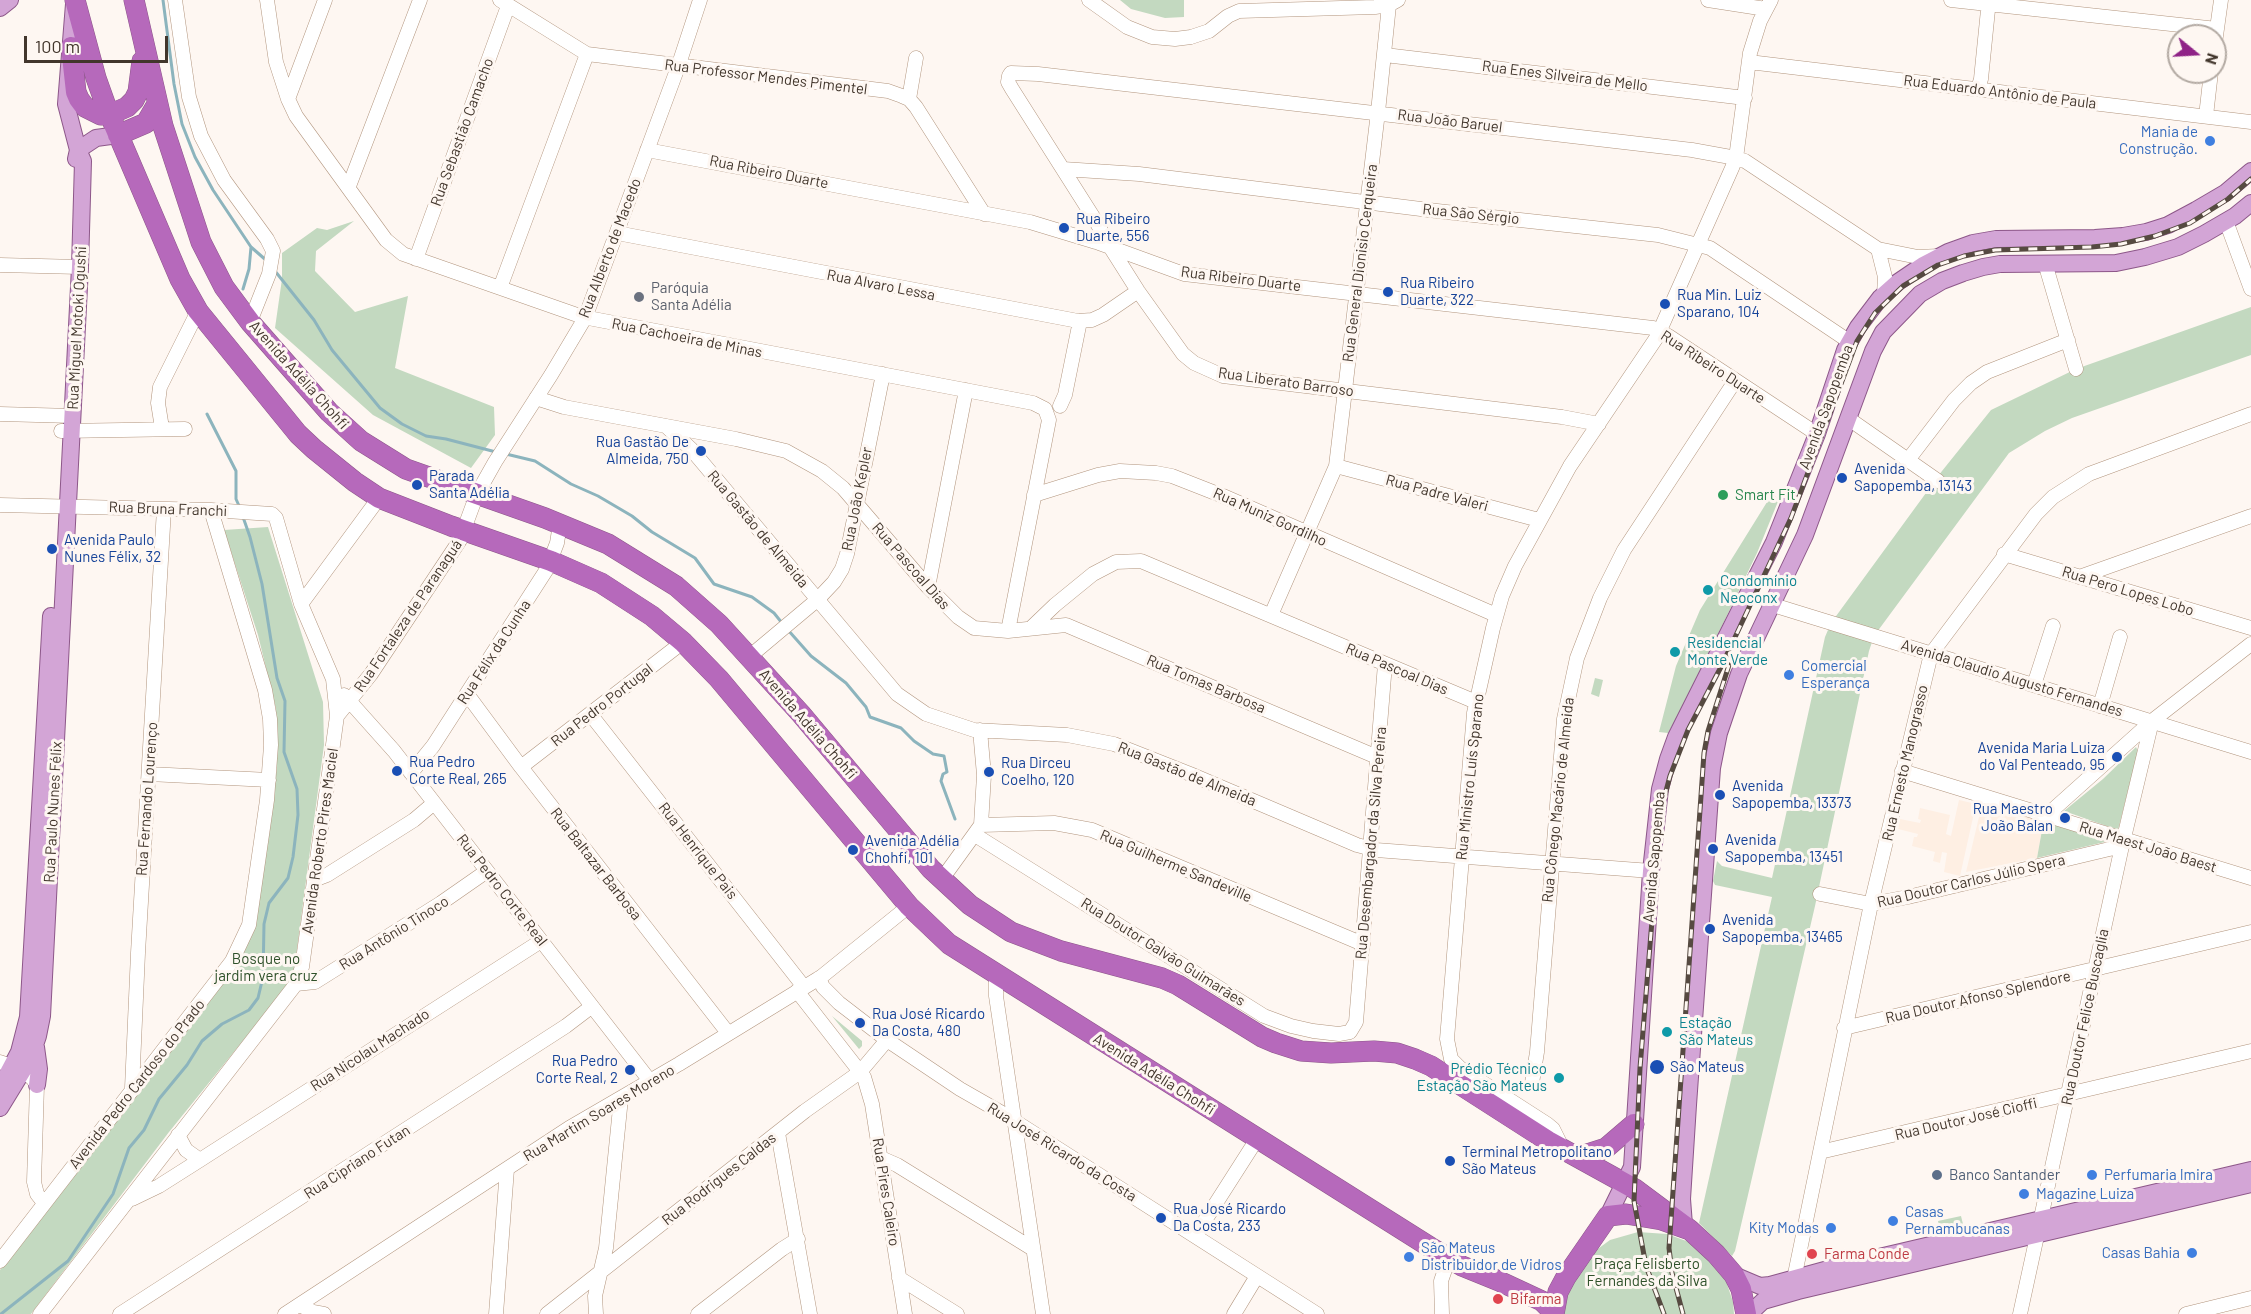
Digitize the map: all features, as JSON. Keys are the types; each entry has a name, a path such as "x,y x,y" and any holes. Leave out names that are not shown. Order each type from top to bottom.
{"highway":[{"name":"Avenida Adélia Chohfi","path":"75,0 96,78 109,115 180,279 198,311 298,434 334,466 380,498 560,524 608,544 676,586 719,624 801,714 931,869 970,904 1011,932 1061,951 1162,978 1178,985 1262,1037 1276,1043 1301,1050 1331,1053 1374,1051 1397,1053 1415,1059 1431,1066 1570,1153 1648,1197 1687,1227"},
{"name":"Avenida Adélia Chohfi","path":"134,0 157,104 201,242 224,287 250,322 329,412 361,441 551,561 601,583 652,616 683,642 719,679 909,906 948,944 1449,1258 1542,1301 1554,1314"},
{"path":"70,47 79,99 93,112 109,115 127,107 134,100 140,82 143,42"},
{"path":"118,135 146,123 157,104"},
{"path":"1570,1153 1606,1148 1634,1124"},
{"path":"1554,1314 1558,1292 1608,1216 1626,1214 1645,1216 1687,1227 1716,1254 1734,1275 1741,1289 1747,1314"}],"main road":[{"path":"0,8 10,0"},
{"name":"Rua Miguel Motoki Ogushi","path":"64,506 75,267 75,169 78,150 66,104 75,0"},
{"path":"78,150 96,138 118,135"},
{"name":"Avenida Sapopemba","path":"1608,1216 1632,1167 1651,871 1660,789 1668,759 1676,737 1770,549 1817,434 1850,342 1858,327 1884,295 1923,265 1941,255 1973,243 1996,239 2095,238 2146,232 2168,225 2196,210 2224,193 2251,171"},
{"name":"Avenida Sapopemba","path":"1687,1227 1682,1208 1682,1187 1712,768 1719,733 1738,674 1795,559 1876,344 1883,332 1920,294 1942,281 1983,267 2046,263 2116,263 2145,257 2178,247 2226,221 2251,202"},
{"path":"1850,342 1862,346 1876,344"},
{"path":"1850,342 1857,373 1856,399"},
{"path":"1817,434 1824,451 1825,464 1824,478 1817,503"},
{"name":"Rua Paulo Nunes Félix","path":"9,1073 35,1045 42,1016 64,506"},
{"name":"Rua Paulo Nunes Félix","path":"0,1108 9,1073 25,1035 29,1000 64,506"},
{"path":"1770,549 1760,591 1765,601 1773,605"},
{"path":"35,1045 38,1053 36,1092"},
{"path":"1747,1314 1763,1301 1798,1291 2251,1170"},
{"path":"1734,1275 1760,1286 2251,1184"}],"street":[{"path":"175,0 189,97 201,136 224,180 273,251 270,267 250,322"},
{"name":"Rua Cachoeira de Minas","path":"267,0 276,62 288,99 307,132 349,186 386,240 403,254 585,318 1033,403 1045,409 1049,420 1008,631"},
{"path":"288,99 325,0"},
{"path":"349,186 420,0"},
{"name":"Rua Alberto de Macedo","path":"471,512 495,462 585,318 678,67 700,0"},
{"path":"1089,0 1127,27 1152,37 1175,39 1209,31 1228,16 1239,11 1393,2"},
{"path":"1708,0 1768,4"},
{"path":"1951,0 1989,2 2167,29"},
{"path":"2218,24 2221,0"},
{"name":"Rua General Dionisio Cerqueira","path":"1271,615 1336,466 1393,2"},
{"path":"1978,89 1989,2"},
{"name":"Rua Professor Mendes Pimentel","path":"504,3 587,54 678,67 888,91 909,99"},
{"name":"Rua Sebastião Camacho","path":"417,259 504,3"},
{"name":"Rua Ministro Luís Sparano","path":"1570,1153 1547,1124 1460,1068 1451,1059 1447,1040 1476,702 1496,615 1515,566 1570,466 1659,331 1736,158 1749,62 1754,38 1768,4"},
{"path":"500,288 587,54"},
{"name":"Rua Enes Silveira de Mello","path":"1385,55 1745,98"},
{"path":"916,58 909,99 984,214"},
{"name":"Rua Eduardo Antônio de Paula","path":"1749,62 2251,122"},
{"name":"Rua João Baruel","path":"1012,89 1008,82 1011,73 1038,74 1692,150 1745,160 1878,249 1918,257 1941,255"},
{"path":"2206,116 2210,84"},
{"name":"Rua Liberato Barroso","path":"1012,89 1138,291 1183,354 1208,370 1223,376 1562,417 1599,424"},
{"name":"Rua Ribeiro Duarte","path":"647,150 1030,222 1184,274 1653,328 1817,434"},
{"name":"Rua São Sérgio","path":"1063,169 1139,174 1658,235 1699,244 1710,248 1850,342"},
{"path":"2226,221 2251,289"},
{"name":"Rua Alvaro Lessa","path":"616,233 896,288 1080,321 1092,320 1103,315 1138,291"},
{"path":"1878,249 1885,278 1884,295"},
{"path":"2046,263 2076,369"},
{"path":"0,265 75,267"},
{"path":"162,428 158,403 160,387 198,311"},
{"path":"1060,406 1065,395 1080,321"},
{"path":"1908,460 1954,400 1971,383 1987,372 2067,340"},
{"name":"Rua João Kepler","path":"749,657 817,600 834,582 842,569 883,374"},
{"name":"Rua Cônego Macário de Almeida","path":"1532,1083 1537,1052 1564,719 1577,658 1600,598 1624,550 1735,381"},
{"path":"928,587 966,390"},
{"name":"Rua Pascoal Dias","path":"536,398 564,407 736,439 786,451 822,471 843,488 928,587 958,617 974,628 1008,631 1031,628 1055,604 1093,574 1116,562 1141,561 1160,567 1476,702"},
{"path":"0,414 67,423 186,429"},
{"name":"Rua Ernesto Manograsso","path":"1794,1279 1871,904 1931,654 2004,554 2036,514 2053,497 2089,474 2251,414"},
{"path":"1849,419 1938,481"},
{"name":"Rua Gastão de Almeida","path":"667,427 691,449 897,694 926,714 980,730 1067,735 1114,744 1371,849 1651,871"},
{"name":"Rua Padre Valeri","path":"1336,466 1539,520"},
{"name":"Rua Muniz Gordilho","path":"1034,495 1098,475 1120,471 1172,476 1214,492 1496,615"},
{"path":"301,604 380,498"},
{"name":"Rua Bruna Franchi","path":"0,505 266,513"},
{"name":"Rua Fernando Lourenço","path":"132,1088 165,509"},
{"name":"Avenida Pedro Cardoso do Prado","path":"0,1261 239,950 249,925 269,780 272,745 270,719 265,690 216,510"},
{"name":"Rua Fortaleza de Paranaguá","path":"337,716 371,674 471,512"},
{"name":"Avenida Roberto Pires Maciel","path":"40,1314 296,984 302,967 337,716 333,679 301,604 276,518 266,513"},
{"path":"2079,577 2251,516"},
{"name":"Rua Félix da Cunha","path":"411,773 433,746 551,561 558,543 560,524"},
{"name":"Rua Pero Lopes Lobo","path":"2004,554 2251,628"},
{"name":"Avenida Claudio Augusto Fernandes","path":"1773,605 2251,752"},
{"name":"Rua Tomas Barbosa","path":"1031,628 1066,625 1080,630 1377,757"},
{"path":"2034,685 2053,626"},
{"path":"2100,705 2120,637"},
{"name":"Rua Pedro Portugal","path":"521,767 683,642"},
{"path":"1902,771 2046,816 2152,722 2251,644"},
{"name":"Rua Desembargador da Silva Pereira","path":"1356,1022 1385,664"},
{"name":"Rua Pedro Corte Real","path":"333,679 411,773 650,1082"},
{"name":"Rua Baltazar Barbosa","path":"466,694 728,1033"},
{"name":"Rua Henrique Pais","path":"591,715 800,989 860,1072"},
{"name":"Rua Doutor Felice Buscaglia","path":"2020,1314 2123,842 2152,722"},
{"path":"942,879 978,830 984,775 980,730"},
{"path":"149,774 269,780"},
{"path":"315,880 327,875 414,820 434,803"},
{"name":"Rua Maest João Baest","path":"2046,816 2123,842 2251,878"},
{"name":"Rua Guilherme Sandeville","path":"978,830 1054,823 1092,830 1363,944"},
{"name":"Rua Doutor Galvão Guimarães","path":"978,830 1264,1016 1290,1026 1339,1034 1350,1032 1356,1022"},
{"name":"Rua Doutor Carlos Júlio Spera","path":"1820,894 1871,904 1908,897 2123,842"},
{"name":"Rua Antônio Tinoco","path":"296,984 315,982 441,903 487,871"},
{"name":"Rua Martim Soares Moreno","path":"285,1314 569,1128 650,1082 819,978 909,906"},
{"name":"Rua Doutor Afonso Splendore","path":"1844,1028 2251,932"},
{"name":"Rua Nicolau Machado","path":"128,1200 159,1186 541,940"},
{"path":"996,974 996,996 1043,1314"},
{"name":"Rua José Ricardo da Costa","path":"819,978 823,987 839,1003 887,1040 960,1089 1317,1314"},
{"name":"Rua Cipriano Futan","path":"120,1314 556,1032 591,1007"},
{"name":"Rua Rodrigues Caldas","path":"547,1314 778,1132 860,1072 887,1040"},
{"name":"Rua Doutor José Cioffi","path":"1820,1152 2251,1051"},
{"name":"Rua Pires Caleiro","path":"860,1072 864,1077 872,1104 905,1314"},
{"path":"9,1073 36,1092 34,1182 37,1194 44,1203"},
{"path":"596,1314 595,1296 606,1248 621,1098"},
{"path":"778,1132 810,1314"},
{"path":"178,1135 186,1150 200,1160"},
{"path":"1195,1236 1257,1139"},
{"path":"881,1158 897,1165 1033,1249"},
{"path":"496,1314 507,1169"},
{"path":"698,1314 798,1239"},
{"path":"1442,1314 1441,1281 1449,1258"},
{"path":"1234,1314 1257,1276"},
{"path":"899,1278 957,1314"},
{"path":"2186,1314 2251,1298"},
{"path":"300,1305 316,1313"}],"shaded area":[{"path":"1959,800 1976,804 1960,876 1944,872 1947,853 1942,852 1940,863 1933,861 1935,852 1912,846 1914,837 1918,834 1898,829 1900,819 1920,823 1921,820 1918,819 1920,808 1950,815 1946,834 1951,836"},
{"path":"1983,800 2044,819 2037,858 1966,872"}],"green space":[{"path":"1120,0 1184,0 1184,17 1165,18 1131,9"},
{"path":"354,221 316,251 315,271 355,312 408,296 395,368 494,407 495,435 471,468 373,415 275,328 282,279 282,253 317,228 327,230"},
{"path":"2251,307 2251,355 2072,418 2009,453 1874,636 1815,906 1732,1256 1699,1223 1772,897 1715,885 1713,881 1717,861 1722,866 1772,878 1825,637 1831,623 1942,471 1991,410 2076,369"},
{"path":"1772,494 1779,499 1757,553 1686,701 1668,733 1659,732 1676,666 1700,610"},
{"name":"Bosque no jardim vera cruz","path":"268,527 323,702 324,745 293,979 169,1132 31,1314 0,1314 0,1270 216,989 258,903 277,767 276,709 258,635 224,530"},
{"path":"1595,678 1603,680 1599,697 1591,694"},
{"path":"2136,747 2138,751 2118,830 2064,811 2103,779"},
{"path":"2044,819 2109,841 2037,858"},
{"path":"832,1016 862,1041 859,1049"},
{"path":"1961,1216 1964,1228 1941,1233 1938,1221"},
{"name":"Praça Felisberto Fernandes da Silva","path":"1638,1232 1667,1234 1689,1242 1715,1264 1726,1281 1733,1302 1734,1314 1560,1314 1562,1300 1584,1259 1610,1240"}],"waterway":[{"path":"163,0 174,84 182,124 195,157 213,190 251,247 267,261"},
{"path":"243,289 249,269 251,247"},
{"path":"275,271 314,320 332,350 380,408 402,424 426,436 496,452"},
{"path":"207,414 236,471 236,499 240,508"},
{"path":"506,454 535,461 571,484 598,496 632,516 652,532 695,558 714,584 752,597 774,613 782,623"},
{"path":"1,1314 68,1261 113,1194 129,1148 144,1130 159,1099 187,1065 202,1041 222,1024 249,1010 258,998 263,977 264,924 269,903 288,878 298,815 297,789 284,752 285,701 277,678 262,584 243,517"},
{"path":"788,630 811,656 846,683 866,707 870,717 901,728 914,741 933,754 944,756 947,772 943,774 941,781 955,819"}],"railway":[{"path":"1664,1314 1646,1266 1634,1201 1640,1068 1661,810 1670,776 1688,730 1722,665 1791,518 1857,341 1875,313 1903,286 1938,265 1964,256 1995,250 2092,247 2121,244 2155,236 2190,223 2228,199 2251,179"},
{"path":"1683,1314 1672,1273 1669,1248 1704,753 1708,731 1729,665"}],"place":[{"name":"Mania de Construção.","path":"2210,141"},
{"name":"Rua Ribeiro Duarte, 556","path":"1064,228"},
{"name":"Rua Ribeiro Duarte, 322","path":"1388,292"},
{"name":"Paróquia Santa Adélia","path":"639,297"},
{"name":"Rua Min. Luiz Sparano, 104","path":"1665,304"},
{"name":"Rua Gastão De Almeida, 750","path":"701,451"},
{"name":"Avenida Sapopemba, 13143","path":"1842,478"},
{"name":"Parada Santa Adélia","path":"417,485"},
{"name":"Smart Fit","path":"1723,495"},
{"name":"Avenida Paulo Nunes Félix, 32","path":"52,549"},
{"name":"Condomínio Neoconx","path":"1708,590"},
{"name":"Residencial Monte Verde","path":"1675,652"},
{"name":"Comercial Esperança","path":"1789,675"},
{"name":"Avenida Maria Luiza do Val Penteado, 95","path":"2117,757"},
{"name":"Rua Pedro Corte Real, 265","path":"397,771"},
{"name":"Rua Dirceu Coelho, 120","path":"989,772"},
{"name":"Avenida Sapopemba, 13373","path":"1720,795"},
{"name":"Rua Maestro João Balan","path":"2065,818"},
{"name":"Avenida Sapopemba, 13451","path":"1713,849"},
{"name":"Avenida Adélia Chohfi, 101","path":"853,850"},
{"name":"Avenida Sapopemba, 13465","path":"1710,929"},
{"name":"Rua José Ricardo Da Costa, 480","path":"860,1023"},
{"name":"Estação São Mateus","path":"1667,1032"},
{"name":"São Mateus","path":"1657,1067"},
{"name":"Rua Pedro Corte Real, 2","path":"630,1070"},
{"name":"Prédio Técnico Estação São Mateus","path":"1559,1078"},
{"name":"Terminal Metropolitano São Mateus","path":"1450,1161"},
{"name":"Banco Santander","path":"1937,1175"},
{"name":"Perfumaria Imira","path":"2092,1175"},
{"name":"Magazine Luiza","path":"2024,1194"},
{"name":"Rua José Ricardo Da Costa, 233","path":"1161,1218"},
{"name":"Casas Pernambucanas","path":"1893,1221"},
{"name":"Kity Modas","path":"1831,1228"},
{"name":"Casas Bahia","path":"2192,1253"},
{"name":"Farma Conde","path":"1812,1254"},
{"name":"São Mateus Distribuidor de Vidros","path":"1409,1257"},
{"name":"Bifarma","path":"1498,1299"}]}
